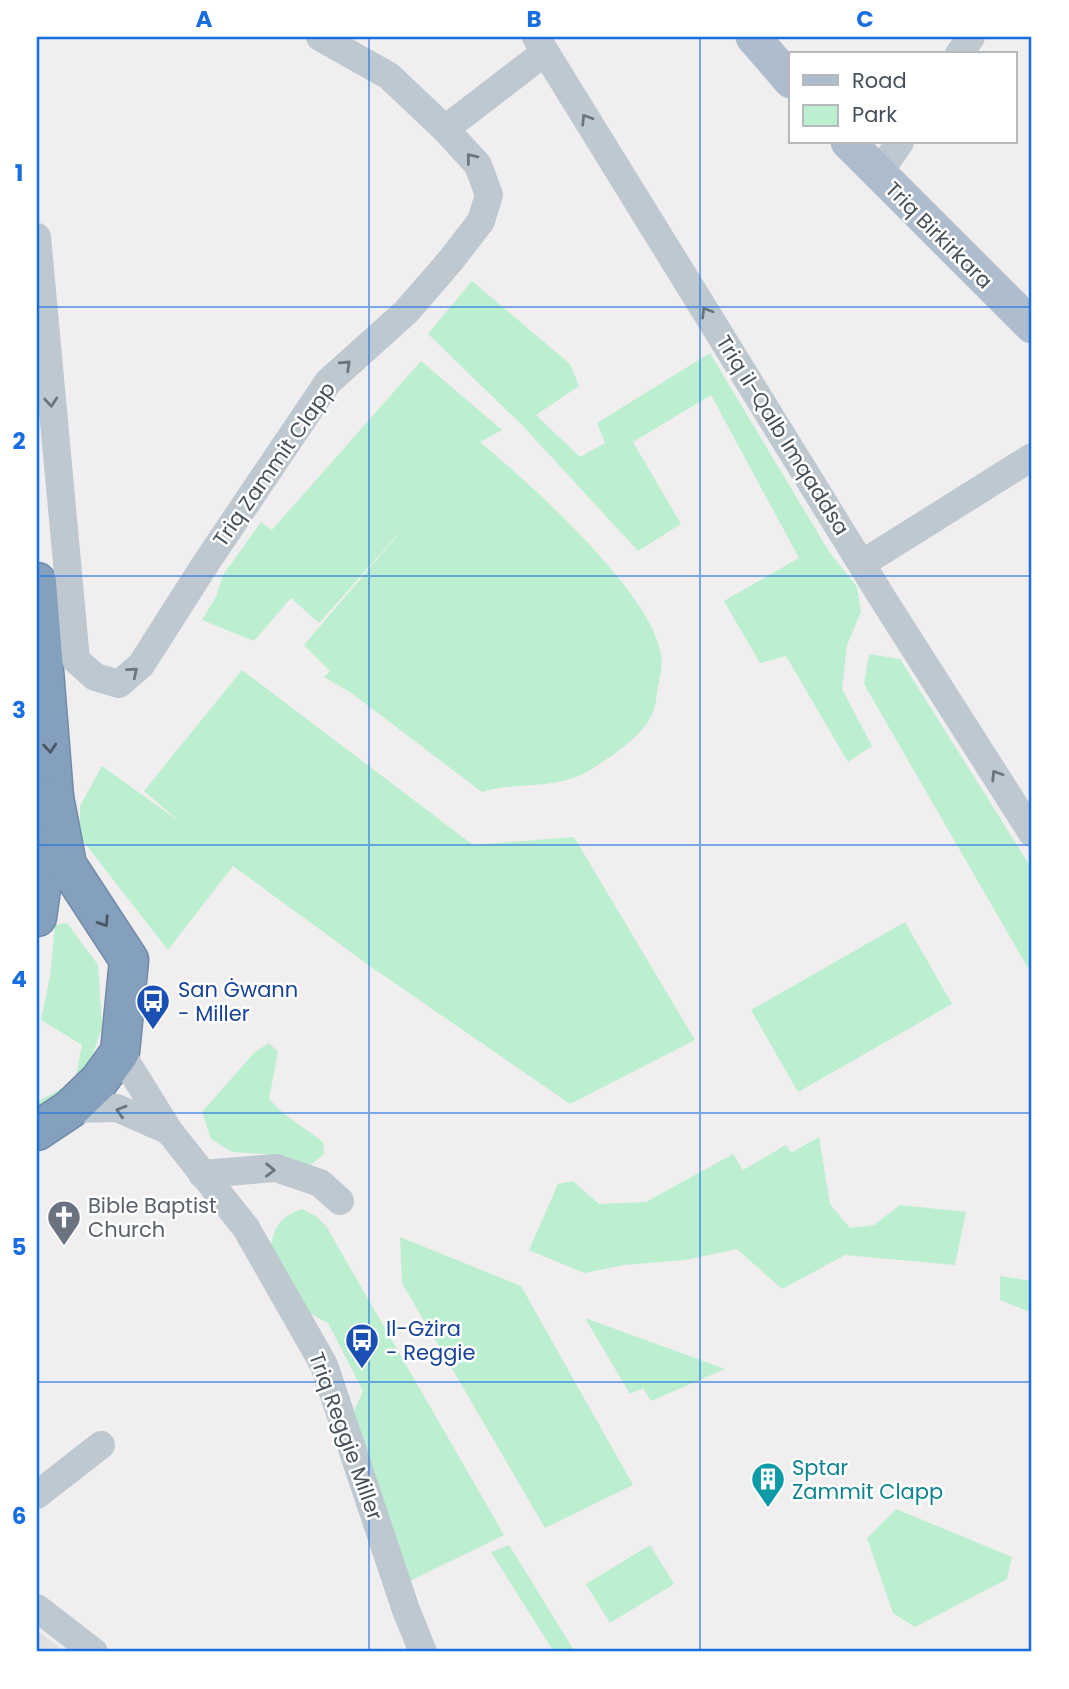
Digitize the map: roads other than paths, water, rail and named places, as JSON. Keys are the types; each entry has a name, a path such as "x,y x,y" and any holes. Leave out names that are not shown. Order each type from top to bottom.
{"highway":[{"path":"37,582 54,797 67,865 129,960 120,1052 99,1081 70,1109 37,1131"},
{"path":"37,917 54,797"}],"main road":[{"path":"752,37 789,79"},
{"name":"Triq Birkirkara","path":"850,144 1032,326"}],"street":[{"path":"320,37 389,76 445,129 540,45"},
{"path":"960,52 971,37"},
{"name":"Triq il-Qalb Imqaddsa","path":"540,45 1032,833"},
{"name":"Triq Zammit Clapp","path":"37,236 76,660 95,677 119,684 141,665 328,382 406,312 481,221 489,195 478,165 445,129"},
{"path":"878,174 899,144"},
{"path":"863,563 1032,457"},
{"name":"Triq Reggie Miller","path":"120,1052 169,1131 246,1228 324,1365 423,1652"},
{"name":"Triq Reggie Miller","path":"70,1109 117,1108 169,1131"},
{"path":"202,1174 276,1168 320,1182 341,1201"},
{"path":"37,1495 101,1445"},
{"path":"37,1608 94,1652"}],"place":[{"name":"San Ġwann - Miller","path":"153,1031"},
{"name":"Bible Baptist Church","path":"64,1247"},
{"name":"Il-Gżira - Reggie","path":"362,1370"},
{"name":"Sptar Zammit Clapp","path":"768,1509"}]}
